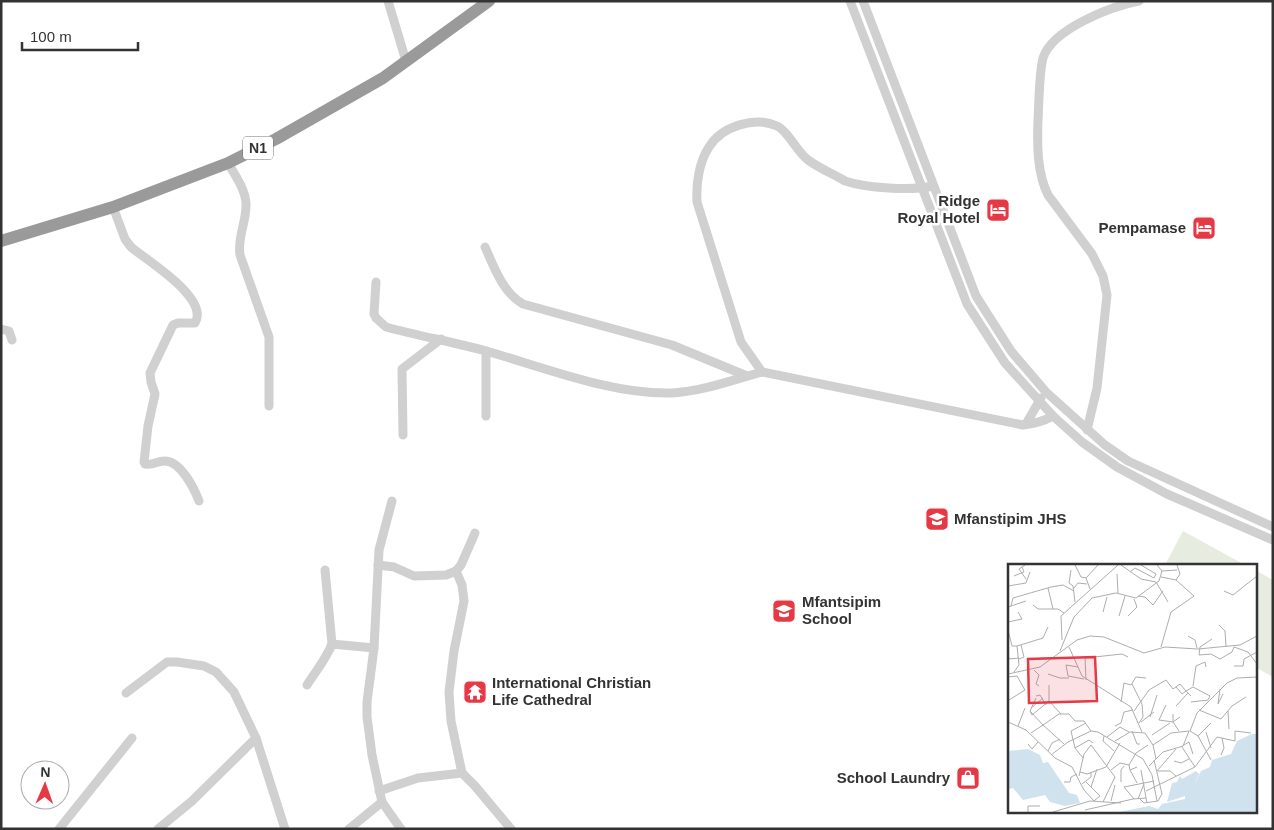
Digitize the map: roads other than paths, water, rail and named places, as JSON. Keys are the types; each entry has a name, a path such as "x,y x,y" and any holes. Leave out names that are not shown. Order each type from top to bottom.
{"highway":[{"name":"N1","path":"1,241 112,207 228,163 345,101 383,78 489,1"}],"street":[{"path":"388,1 406,61"},
{"path":"850,1 970,310 1005,363 1053,416 1082,442 1112,463 1167,494 1273,540"},
{"path":"863,1 980,304 1011,352 1046,392 1087,430 1128,461 1273,527"},
{"path":"1087,430 1098,378 1106,312 1106,286 1092,254 1042,185 1038,140 1042,67 1046,53 1053,43 1082,21 1106,10 1133,2"},
{"path":"762,372 741,342 697,202 698,177 703,161 709,146 719,135 741,124 767,122 780,127 808,160 845,181 886,187 922,188 934,186"},
{"path":"228,163 244,193 246,205 239,241 240,255 269,337 269,406"},
{"path":"112,207 125,239 131,247 186,292 195,304 198,312 195,323 178,323 174,325 150,373 155,394 148,426 144,462 148,465 163,460 172,462 179,467 199,501"},
{"path":"485,247 512,297 523,304 672,345 746,376"},
{"path":"376,282 374,314 382,324 568,375 624,388 672,393 693,391 730,383 762,372 955,412 1026,424 1034,424 1053,416"},
{"path":"1,329 9,330 12,340"},
{"path":"403,435 402,369 441,339"},
{"path":"486,351 486,416"},
{"path":"1026,424 1046,392"},
{"path":"1112,463 1117,453"},
{"path":"392,501 381,543 378,565 374,648 367,702 367,717 382,802 401,829"},
{"path":"378,565 394,567 414,576 446,575 456,571 466,556 475,533"},
{"path":"307,685 326,658 332,644 325,570"},
{"path":"456,571 462,585 464,602 454,652 449,692 451,721 462,773 476,786 511,829"},
{"path":"332,644 374,648"},
{"path":"126,693 167,662 204,666 216,672 234,692 256,738 285,829"},
{"path":"59,829 132,738"},
{"path":"158,829 192,800 256,738"},
{"path":"379,790 418,778 462,773"},
{"path":"349,829 382,802"}],"place":[{"name":"Ridge Royal Hotel","path":"998,210"},
{"name":"Pempamase","path":"1204,228"},
{"name":"Mfanstipim JHS","path":"937,519"},
{"name":"Mfantsipim School","path":"784,611"},
{"name":"International Christian Life Cathedral","path":"475,692"},
{"name":"School Laundry","path":"968,778"}]}
